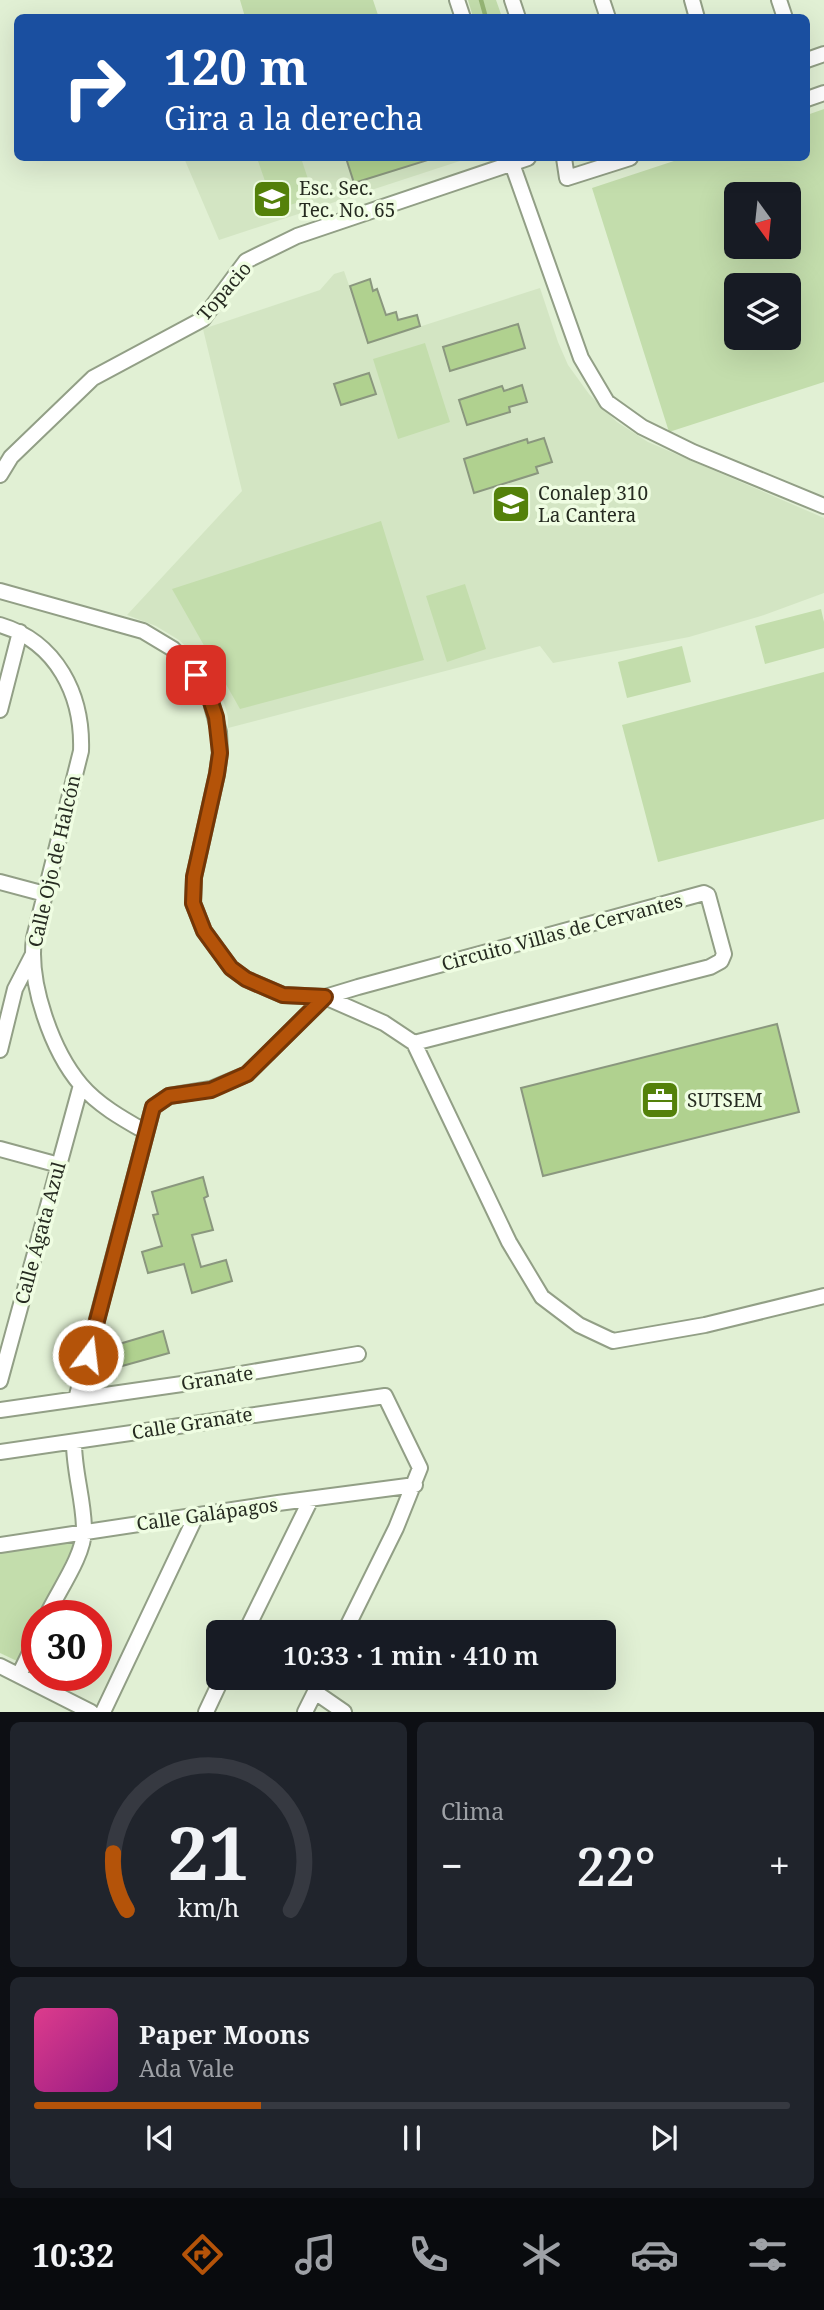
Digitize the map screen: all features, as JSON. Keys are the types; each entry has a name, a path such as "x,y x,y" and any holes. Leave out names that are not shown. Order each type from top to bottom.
{"street":[{"name":"Topacio","path":"0,475 11,457 93,378 203,319 246,261 297,236 511,161"},
{"path":"511,161 581,358 607,401 642,427 682,447 824,506"},
{"path":"564,161 567,178 621,161"},
{"path":"0,591 143,631 173,649 196,675 211,702 219,732 220,753 194,877 193,903 204,931 231,968 246,979 283,995 325,997 384,1023 414,1043 509,1242 542,1297 579,1325 613,1341 705,1325 824,1296"},
{"name":"Calle Ojo de Halcón","path":"0,625 20,632 39,646 64,676 76,699 82,730 81,751 32,956 51,1032 62,1057 81,1085 100,1103 146,1132"},
{"path":"0,710 20,632"},
{"path":"0,882 45,894"},
{"name":"Circuito Villas de Cervantes","path":"325,997 704,893 708,895 724,954 722,961 710,967 628,989 414,1043"},
{"path":"0,1049 15,989 32,956"},
{"path":"0,1410 76,1399 153,1107 169,1096 211,1090 247,1074 325,997"},
{"name":"Calle Ágata Azul","path":"0,1381 81,1085"},
{"path":"0,1149 59,1165"},
{"name":"Granate","path":"76,1399 358,1354"},
{"name":"Calle Granate","path":"0,1452 384,1396 420,1468 415,1485"},
{"path":"55,1600 73,1565 84,1532 74,1443"},
{"path":"350,1620 415,1485"},
{"name":"Calle Galápagos","path":"0,1545 415,1485"},
{"path":"251,1620 311,1499"},
{"path":"103,1712 196,1516"},
{"path":"0,1666 90,1712"},
{"path":"19,1675 21,1671"},
{"path":"206,1712 216,1690"},
{"path":"305,1712 315,1692 344,1712"}],"shaded area":[{"path":"240,0 373,0 378,14 244,14"},
{"path":"468,0 496,0 501,14 472,14"},
{"path":"824,109 824,382 669,432 592,188 674,161 810,161 810,114"},
{"name":"Esc. Sec. Tec. No. 65","path":"185,161 460,161 219,240"},
{"path":"258,161 302,161 314,197 275,210"},
{"name":"Conalep 310 La Cantera","path":"344,271 369,343 540,288 568,365 589,394 617,422 648,442 824,518 824,593 761,616 689,637 553,663 540,646 228,728 224,703 215,682 201,661 179,640 156,626 127,615 242,491 203,329 320,290 334,274"},
{"path":"425,343 450,422 398,439 373,359"},
{"path":"381,521 424,660 240,709 172,589"},
{"path":"465,584 486,649 447,662 426,596"},
{"path":"821,609 824,648 765,664 755,626"},
{"path":"682,646 691,682 627,698 618,662"},
{"path":"824,672 824,819 658,862 622,725"},
{"path":"70,1541 74,1545 46,1600 21,1600 21,1653 17,1661 0,1653 0,1552"}],"building":[{"path":"347,161 425,161 354,183"},
{"path":"370,279 373,291 377,289 386,315 396,312 398,320 417,315 420,326 368,343 350,286"},
{"path":"518,324 525,348 450,371 443,347"},
{"path":"369,373 376,394 341,405 334,384"},
{"path":"522,385 527,402 509,407 510,412 467,425 459,400 502,386 504,391"},
{"path":"544,438 552,462 536,467 538,473 474,493 464,459 527,439 528,443"},
{"name":"SUTSEM","path":"777,1024 799,1112 543,1176 521,1088"},
{"path":"203,1177 208,1196 204,1198 213,1230 192,1235 201,1267 226,1260 232,1281 192,1293 184,1264 148,1273 142,1252 162,1246 153,1215 158,1214 152,1192"},
{"path":"163,1331 169,1353 115,1368 109,1347"}],"waterway":[{"path":"481,0 485,14"}],"place":[{"name":"Esc. Sec. Tec. No. 65","path":"272,199"},
{"name":"Conalep 310 La Cantera","path":"511,504"},
{"name":"SUTSEM","path":"660,1100"}],"route":[{"path":"88,1355 153,1107 169,1096 211,1090 247,1074 325,997 283,995 246,979 231,968 204,931 193,903 194,877 220,753 216,717 196,675"}]}
